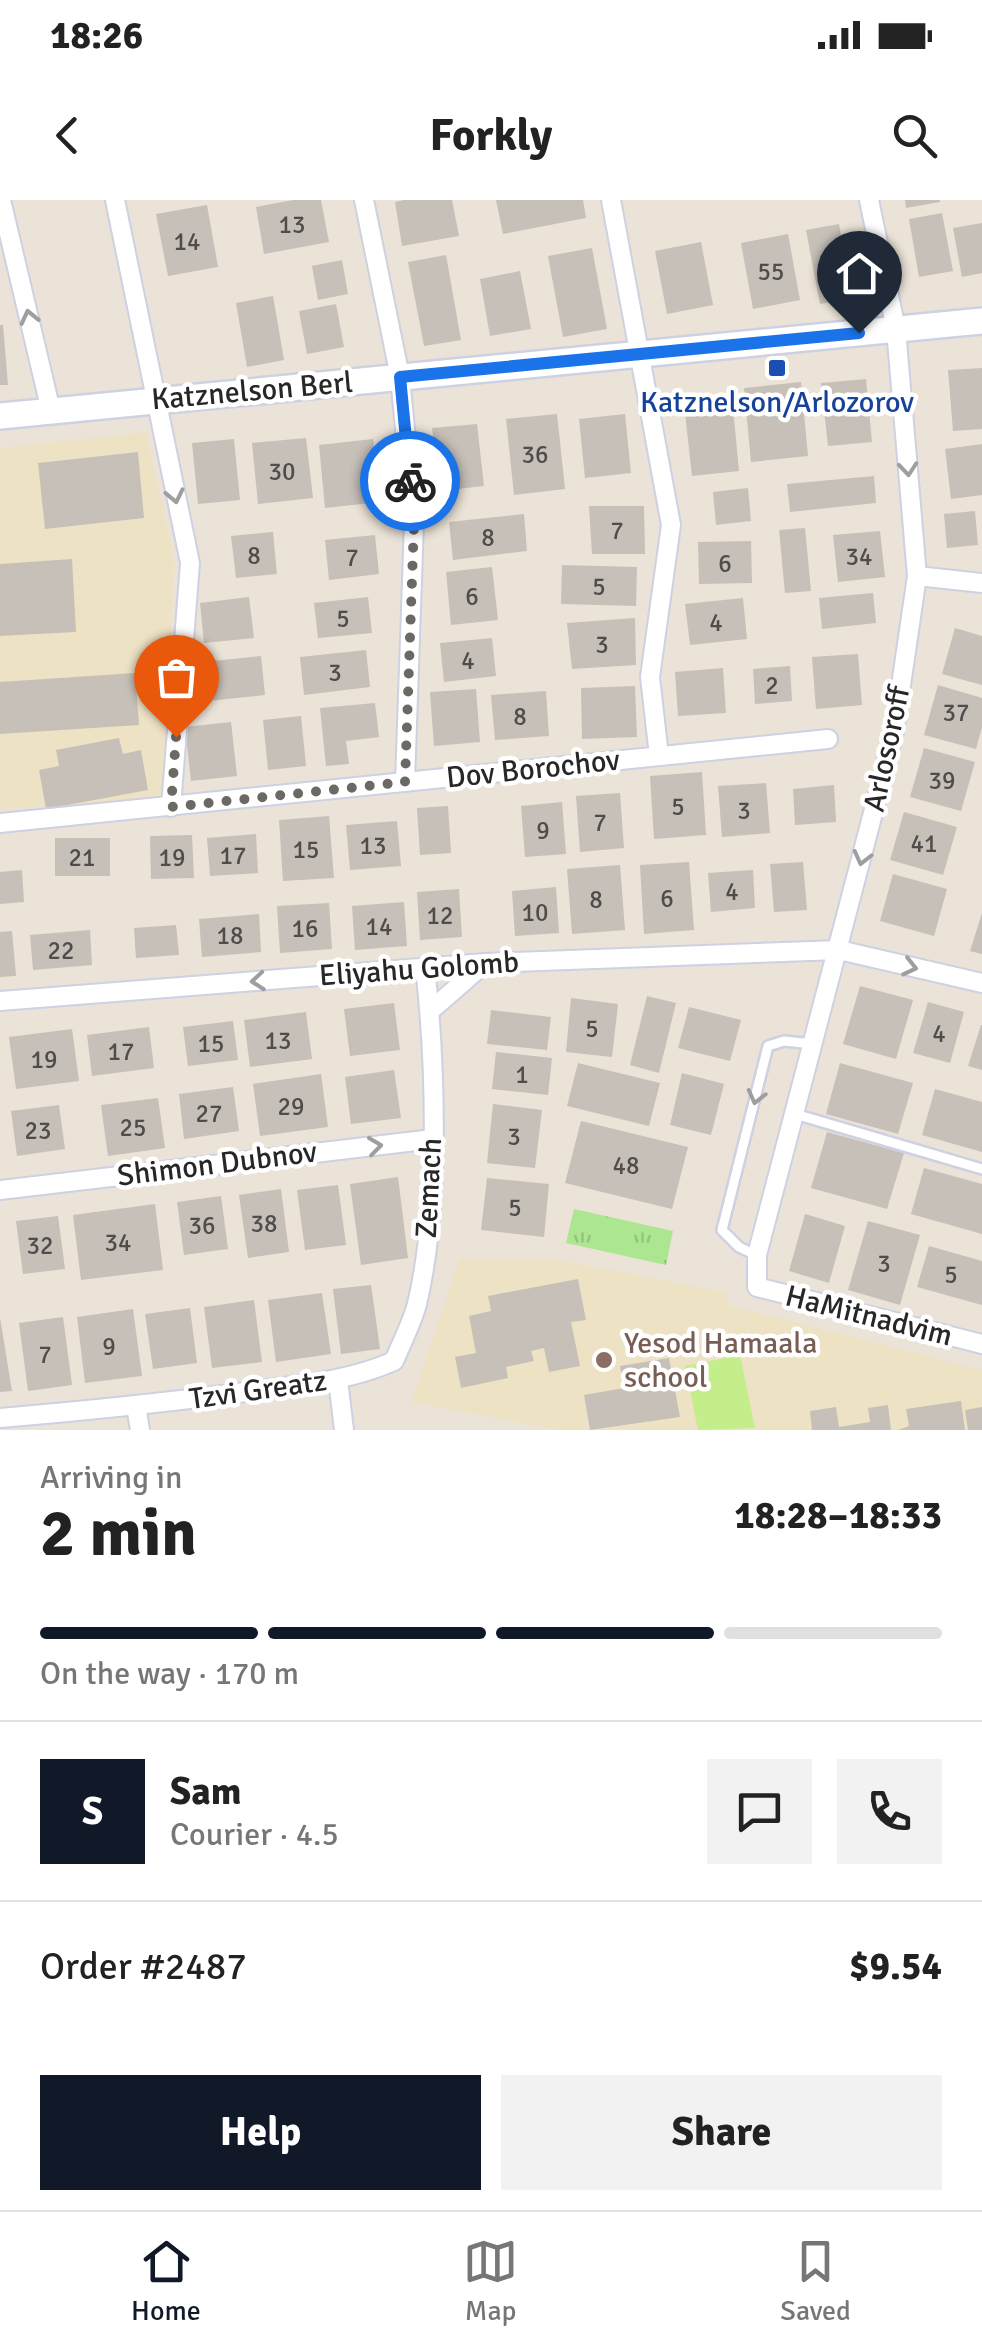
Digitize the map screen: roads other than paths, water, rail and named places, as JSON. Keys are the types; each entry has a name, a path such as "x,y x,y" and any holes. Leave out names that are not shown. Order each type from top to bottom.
{"street":[{"path":"1,200 52,412"},
{"path":"115,200 190,562 171,807"},
{"path":"364,200 400,377 414,522 405,782"},
{"path":"611,200 672,525 650,677 659,756"},
{"name":"Arlosoroff","path":"757,1287 757,1255 894,733 918,576 896,330 869,200"},
{"name":"Katznelson Berl","path":"0,416 982,321"},
{"path":"918,576 982,584"},
{"name":"Dov Borochov","path":"0,823 828,739"},
{"name":"Eliyahu Golomb","path":"0,1000 485,963 839,950 982,983"},
{"path":"430,1011 485,963"},
{"name":"Zemach","path":"394,1361 417,1306 428,1237 433,1139 430,1011 424,968"},
{"name":"Shimon Dubnov","path":"0,1190 433,1139"},
{"name":"HaMitnadvim","path":"757,1287 982,1344"},
{"name":"Tzvi Greatz","path":"0,1418 136,1406 338,1380 394,1361"},
{"path":"338,1380 344,1430"},
{"path":"136,1406 140,1430"}],"lane":[{"path":"757,1255 739,1247 722,1230 768,1046 784,1040 813,1044"},
{"path":"794,1114 982,1169"}],"place":[{"name":"Katznelson/Arlozorov","path":"777,368"},
{"name":"Yesod Hamaala school","path":"604,1360"}]}
